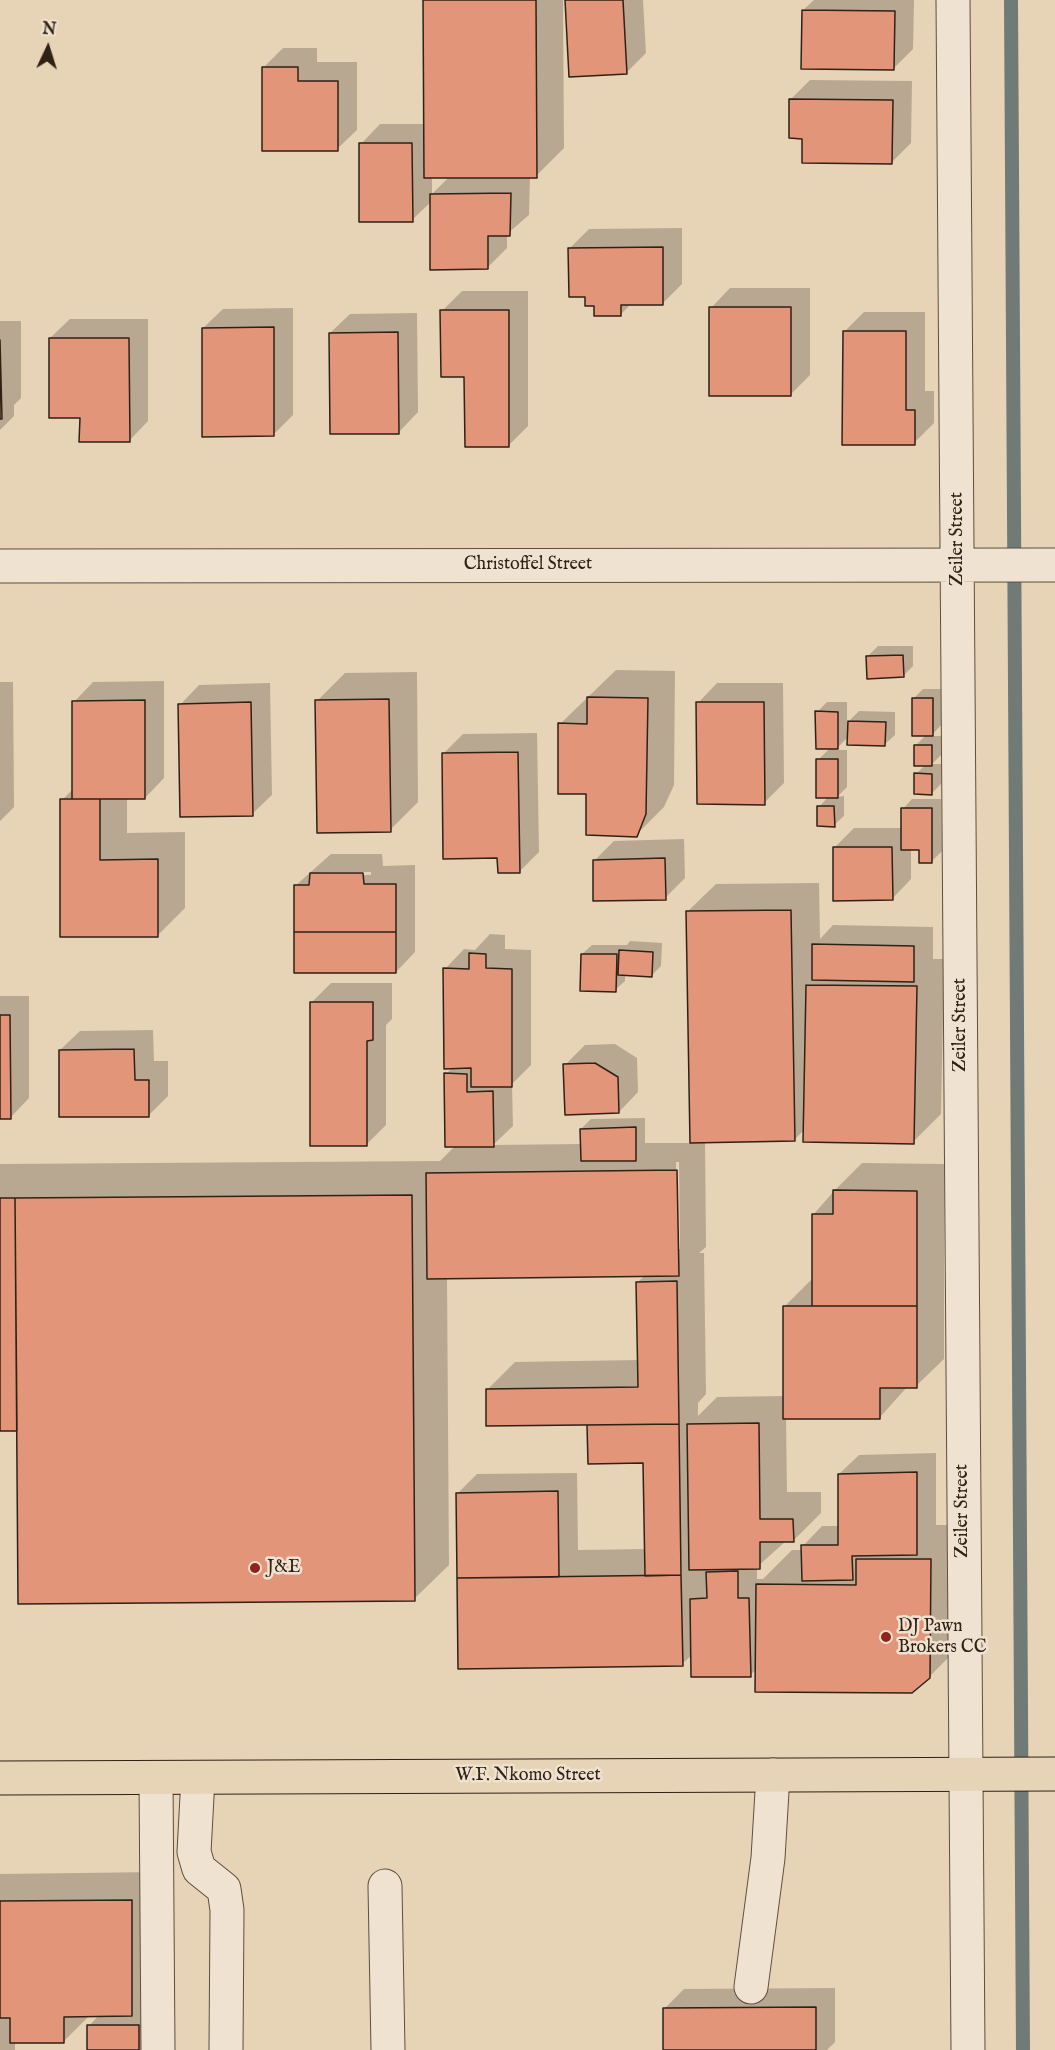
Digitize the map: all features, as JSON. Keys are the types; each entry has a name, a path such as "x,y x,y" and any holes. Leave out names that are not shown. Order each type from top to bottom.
{"main road":[{"name":"W.F. Nkomo Street","path":"0,1779 1055,1774"}],"street":[{"name":"Zeiler Street","path":"953,0 971,565 968,2050"},
{"name":"Christoffel Street","path":"0,566 1055,565"},
{"path":"751,1987 768,1858 773,1775"},
{"path":"156,1778 158,2050"},
{"path":"198,1778 194,1852 199,1869 224,1890 227,1910 226,2050"},
{"path":"385,1886 388,2050"}],"building":[{"path":"423,0 536,0 537,178 424,178"},
{"path":"565,0 623,0 627,74 569,77"},
{"path":"802,10 895,11 894,70 801,69"},
{"path":"262,67 298,67 298,81 338,81 338,151 262,151"},
{"path":"789,99 893,100 892,164 802,163 802,139 789,138"},
{"path":"359,143 412,143 413,222 359,222"},
{"path":"511,193 510,236 488,236 488,269 430,270 430,194"},
{"path":"663,247 663,305 621,305 621,316 594,316 594,306 585,306 585,297 569,297 568,248"},
{"path":"709,307 791,307 791,396 709,396"},
{"path":"440,310 509,310 509,447 465,447 464,377 441,377"},
{"path":"274,327 274,436 202,437 202,328"},
{"path":"843,331 906,331 906,410 915,410 915,445 842,445"},
{"path":"398,332 399,434 330,434 329,333"},
{"path":"49,338 129,338 130,442 79,442 80,418 49,418"},
{"path":"0,340 2,419 0,419"},
{"path":"903,655 904,677 867,679 866,656"},
{"path":"587,697 648,698 646,814 637,837 586,835 586,794 558,794 558,723 587,724"},
{"path":"912,698 933,698 933,736 912,736"},
{"path":"389,699 391,832 317,833 315,700"},
{"path":"145,700 145,799 72,799 72,701"},
{"path":"251,702 253,816 180,817 178,704"},
{"path":"696,702 764,702 765,805 697,804"},
{"path":"815,711 838,712 838,749 816,749"},
{"path":"848,721 886,722 885,746 847,745"},
{"path":"914,745 932,745 932,766 914,766"},
{"path":"518,752 520,873 498,873 497,858 443,859 442,753"},
{"path":"816,759 838,759 838,798 816,798"},
{"path":"914,773 932,774 932,795 914,794"},
{"path":"60,799 100,799 100,860 158,859 158,937 60,937"},
{"path":"817,806 834,806 835,827 817,826"},
{"path":"901,808 932,808 932,863 919,863 919,850 901,850"},
{"path":"833,847 892,847 893,900 833,901"},
{"path":"665,858 666,900 593,901 593,860"},
{"path":"310,873 363,873 364,884 396,884 396,932 294,932 294,885 309,885"},
{"path":"791,910 795,1141 690,1143 686,911"},
{"path":"294,932 396,932 396,973 294,973"},
{"path":"812,944 914,946 914,982 812,980"},
{"path":"619,950 653,952 652,977 618,975"},
{"path":"469,953 486,954 486,968 512,969 512,1087 471,1087 471,1068 444,1069 443,968 469,969"},
{"path":"581,954 617,954 616,992 580,991"},
{"path":"806,985 917,986 914,1144 803,1142"},
{"path":"310,1002 373,1002 373,1040 367,1041 367,1146 310,1146"},
{"path":"0,1015 10,1015 11,1119 0,1119"},
{"path":"134,1049 135,1080 149,1080 149,1117 59,1117 59,1050"},
{"path":"595,1063 618,1077 619,1113 565,1115 563,1064"},
{"path":"444,1073 467,1074 467,1092 493,1091 494,1147 445,1147"},
{"path":"636,1127 636,1161 581,1161 580,1129"},
{"path":"677,1170 679,1276 427,1279 426,1173"},
{"path":"833,1190 917,1191 917,1306 812,1306 812,1214 833,1214"},
{"path":"412,1195 415,1601 18,1604 15,1198"},
{"path":"0,1198 15,1198 17,1431 0,1431"},
{"path":"677,1281 679,1424 486,1426 486,1389 638,1387 636,1282"},
{"path":"783,1306 917,1306 917,1388 880,1388 880,1419 783,1419"},
{"path":"759,1423 760,1519 793,1519 794,1542 760,1542 760,1569 689,1570 687,1424"},
{"path":"679,1424 681,1575 645,1576 643,1463 588,1464 587,1425"},
{"path":"917,1472 917,1555 852,1556 853,1580 802,1581 801,1545 838,1545 838,1474"},
{"path":"558,1491 559,1577 457,1578 456,1493"},
{"path":"856,1559 931,1559 930,1678 912,1693 755,1692 756,1584 856,1585"},
{"path":"738,1571 738,1598 749,1598 751,1677 691,1677 690,1599 707,1598 706,1572"},
{"path":"681,1575 683,1666 458,1669 457,1578"},
{"path":"132,1900 132,2016 64,2017 64,2043 10,2043 10,2018 0,2018 0,1901"},
{"path":"816,2007 816,2050 663,2050 663,2008"},
{"path":"87,2025 139,2025 139,2050 87,2050"}],"waterway":[{"path":"1011,0 1023,2050"}],"place":[{"name":"J&E","path":"255,1568"},
{"name":"DJ Pawn Brokers CC","path":"886,1637"}]}
